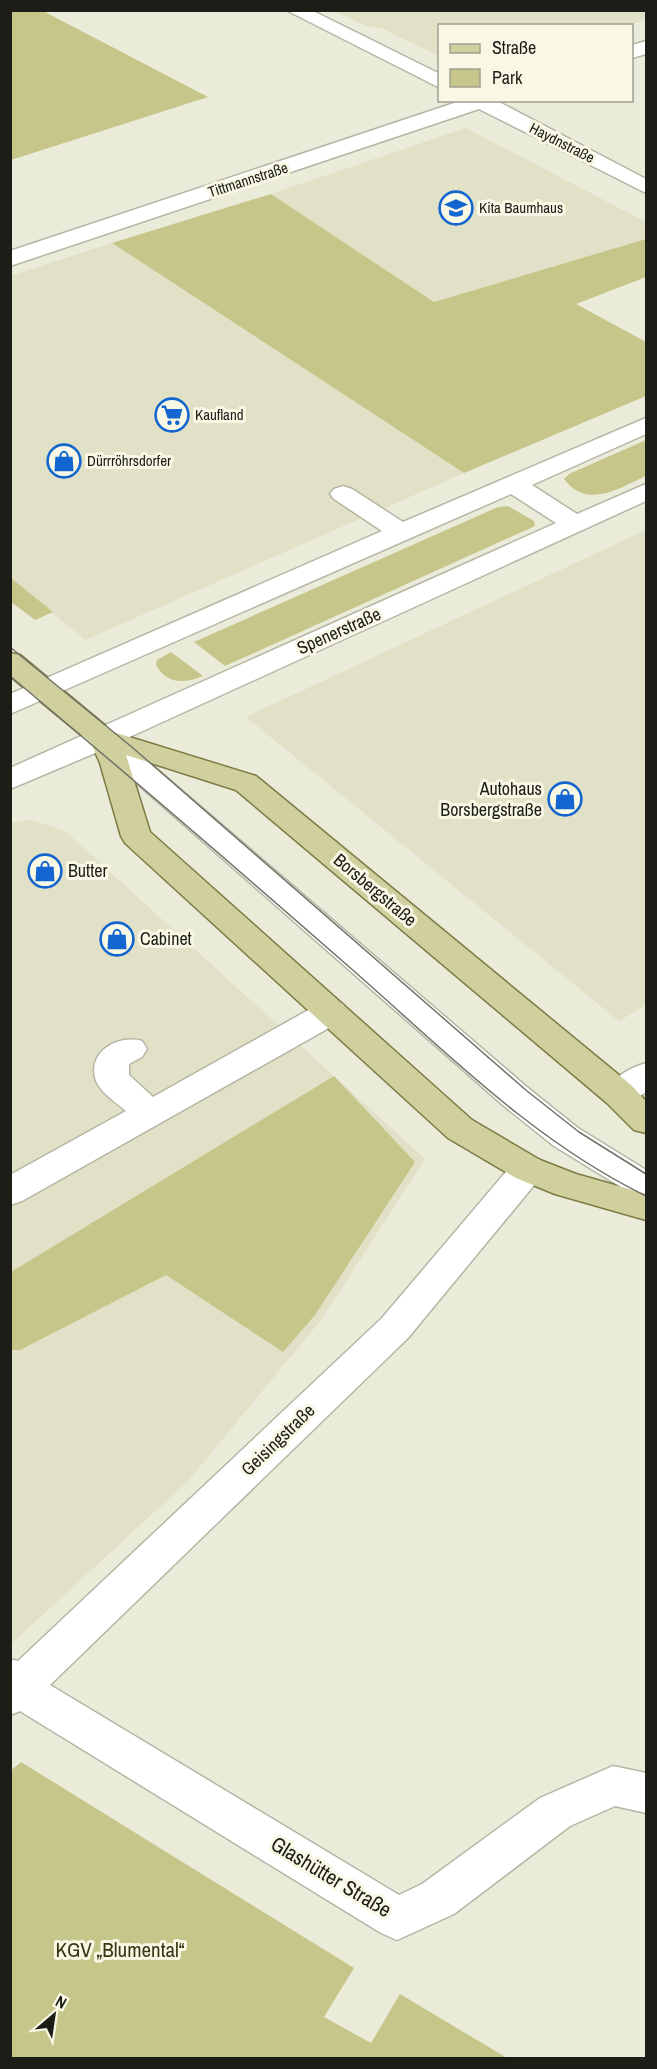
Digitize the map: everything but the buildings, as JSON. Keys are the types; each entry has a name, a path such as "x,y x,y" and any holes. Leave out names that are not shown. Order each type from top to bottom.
{"main road":[{"name":"Borsbergstraße","path":"10,661 103,738 246,783 619,1094 646,1121"},
{"name":"Borsbergstraße","path":"103,738 115,763 136,836 460,1129 528,1169 567,1185 646,1207"}],"street":[{"path":"295,10 438,81"},
{"name":"Tittmannstraße","path":"10,259 478,102"},
{"name":"Haydnstraße","path":"483,102 646,187"},
{"path":"10,705 646,425"},
{"path":"513,484 575,524"},
{"name":"Spenerstraße","path":"10,780 646,492"},
{"path":"343,494 402,533"},
{"path":"103,738 516,1097 566,1137 646,1186"},
{"path":"10,1192 331,1012"},
{"path":"130,1049 113,1059 112,1078 149,1113"},
{"path":"619,1094 646,1075"},
{"name":"Geisingstraße","path":"13,1687 395,1328 528,1169"},
{"name":"Glashütter Straße","path":"13,1687 397,1918 438,1899 555,1812 613,1786 646,1793"}],"shaded area":[{"path":"646,10 646,19 633,24 438,24 438,56 383,29 366,26 335,11"},
{"name":"Kita Baumhaus","path":"466,128 646,222 646,239 434,302 271,194"},
{"name":"Kaufland","path":"112,243 464,473 85,640 11,578 10,276"},
{"path":"646,530 646,1005 619,1021 246,717"},
{"path":"31,820 65,831 425,1159 321,1320 188,1481 11,1644 10,823"}],"green space":[{"path":"11,10 43,11 208,97 11,160"},
{"path":"271,194 434,302 646,239 646,277 576,304 646,342 646,396 464,473 112,243"},
{"path":"646,440 646,476 604,494 593,495 573,488 564,479 569,474"},
{"path":"508,506 534,521 535,526 225,666 194,642 498,507"},
{"path":"11,578 53,612 35,620 11,602"},
{"path":"171,652 203,676 176,681 165,676 156,665 157,660"},
{"path":"334,1076 415,1162 315,1315 283,1352 166,1275 20,1350 11,1350 11,1272"},
{"name":"KGV „Blumental“","path":"21,1762 354,1968 324,2017 371,2043 400,1994 507,2058 11,2058 10,1771"}],"tram line":[{"path":"10,647 133,748 527,1091 579,1132 646,1174"},
{"path":"10,676 226,860 493,1094 567,1150 646,1196"}],"place":[{"name":"Kita Baumhaus","path":"456,208"},
{"name":"Kaufland","path":"172,415"},
{"name":"Dürrröhrsdorfer","path":"64,461"},
{"name":"Autohaus Borsbergstraße","path":"565,799"},
{"name":"Butter","path":"45,871"},
{"name":"Cabinet","path":"117,939"}]}
